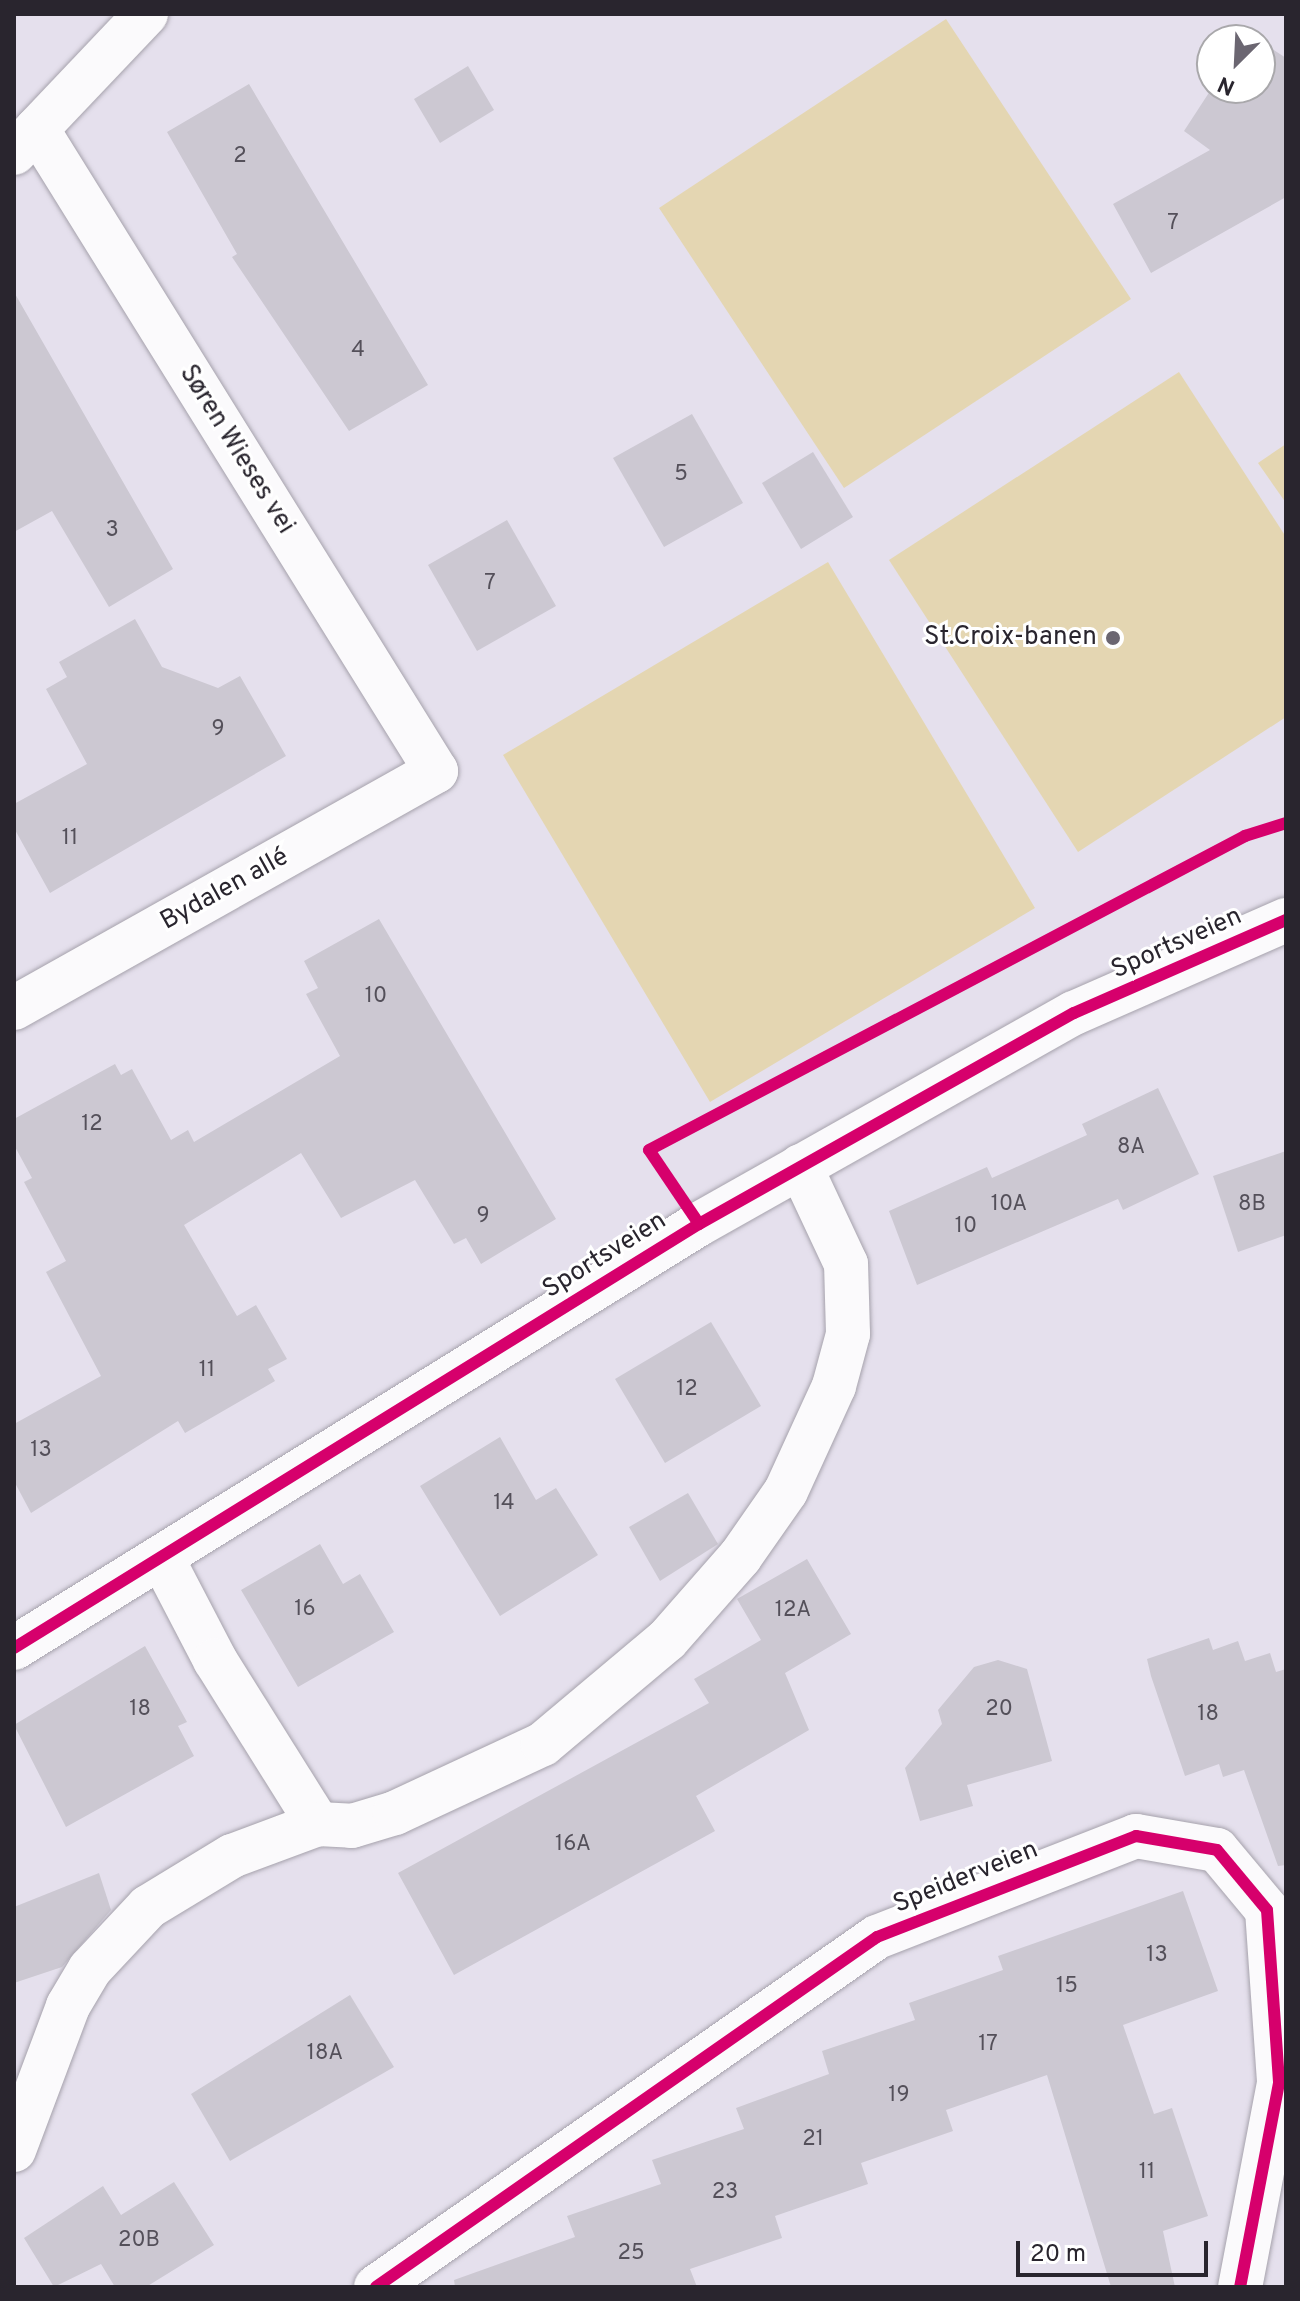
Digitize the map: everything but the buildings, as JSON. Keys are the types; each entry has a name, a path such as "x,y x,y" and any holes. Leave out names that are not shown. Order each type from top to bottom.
{"street":[{"path":"25,141 146,14"},
{"name":"Søren Wieses vei","path":"25,141 436,771"},
{"name":"Bydalen allé","path":"14,1008 436,771"},
{"name":"Sportsveien","path":"14,1648 163,1560 800,1166 1074,1013 1286,920"},
{"path":"14,2150 68,2006 114,1940 189,1880 318,1824 352,1826 395,1813 543,1744 667,1640 740,1557 786,1491 834,1386 848,1334 846,1264 800,1166"},
{"path":"163,1560 238,1699 318,1824"},
{"name":"Speiderveien","path":"376,2287 877,1937 1136,1836 1217,1850 1267,1910 1279,2083 1240,2287"}],"shaded area":[{"path":"946,19 1131,299 844,488 659,208"},
{"name":"St.Croix-banen","path":"1179,372 1286,537 1286,717 1078,852 889,560"},
{"path":"1286,444 1286,503 1258,463"},
{"path":"828,562 1035,908 710,1102 503,755"}],"cycle path":[{"path":"699,1224 649,1150 1245,836 1286,823"},
{"path":"14,1648 699,1224 1074,1013 1286,920"},
{"path":"376,2287 877,1937 1136,1836 1217,1850 1267,1910 1279,2083 1240,2287"}],"place":[{"name":"St.Croix-banen","path":"1113,638"}]}
